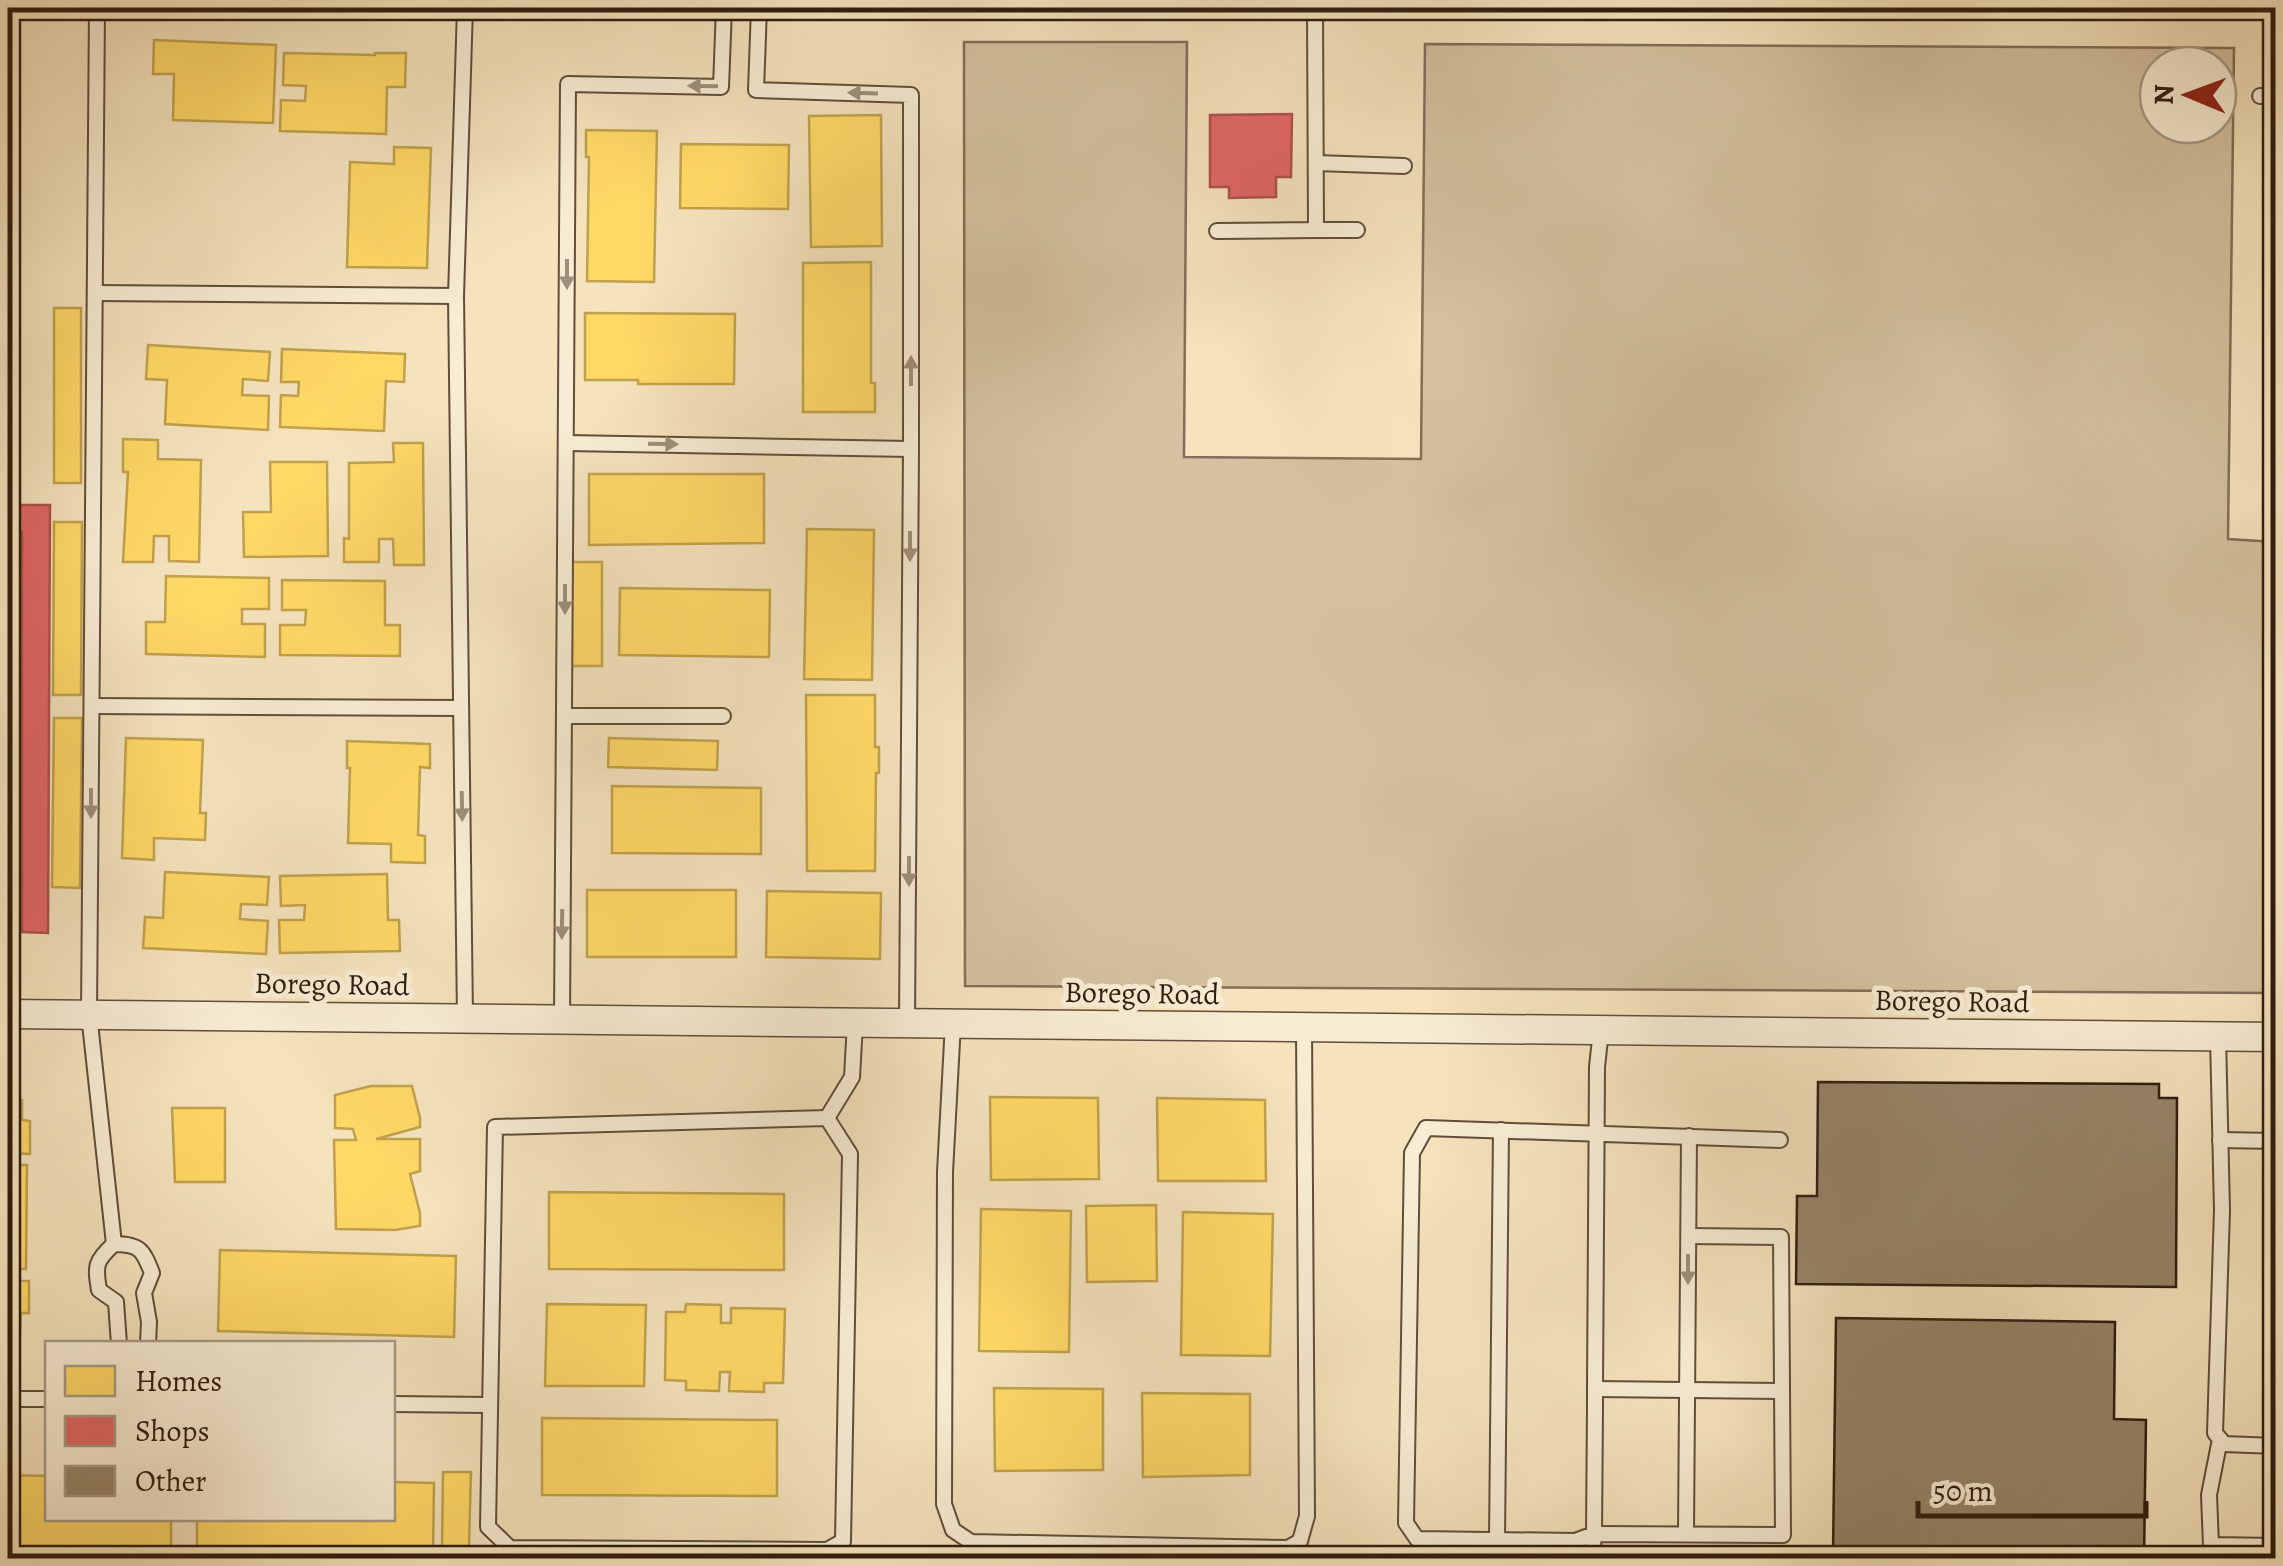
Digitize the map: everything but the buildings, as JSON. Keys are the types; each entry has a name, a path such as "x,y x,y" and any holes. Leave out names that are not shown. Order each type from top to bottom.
{"street":[{"name":"Borego Road","path":"8,1014 2276,1038"}],"lane":[{"path":"97,8 89,1014 114,1244"},
{"path":"464,1018 456,296 465,8"},
{"path":"562,1020 568,84 721,86 724,8"},
{"path":"759,8 756,90 912,95 908,1023"},
{"path":"1315,8 1316,230"},
{"path":"1316,163 1404,166"},
{"path":"1217,231 1357,230"},
{"path":"95,293 456,296"},
{"path":"566,442 911,448"},
{"path":"92,706 461,708"},
{"path":"565,716 722,716"},
{"path":"827,1118 852,1077 855,1022"},
{"path":"953,1024 945,1172 944,1426 944,1504 952,1530 971,1542 1288,1548 1300,1541 1307,1516 1304,1027"},
{"path":"1592,1558 1597,1067 1601,1030"},
{"path":"2218,1037 2222,1210 2215,1434 2224,1444 2276,1446"},
{"path":"827,1118 850,1154 843,1540 826,1550 510,1548 488,1527 496,1128 827,1118"},
{"path":"1688,1236 1782,1237 1783,1535 1594,1534 1575,1541 1417,1538 1406,1523 1412,1153 1426,1128 1780,1140"},
{"path":"1497,1540 1501,1130"},
{"path":"1686,1534 1689,1136"},
{"path":"2220,1140 2276,1141"},
{"path":"119,1341 116,1302 99,1290 96,1269 101,1256 114,1244 132,1244 144,1253 152,1274 144,1293 148,1341"},
{"path":"1595,1389 1782,1391"},
{"path":"8,1398 45,1399"},
{"path":"395,1404 489,1406"},
{"path":"2220,1440 2209,1495 2211,1545 2276,1546"}],"shaded area":[{"path":"964,42 1187,42 1184,457 1421,459 1425,44 2138,48 2138,145 2233,145 2228,539 2275,542 2275,993 965,986"}]}
